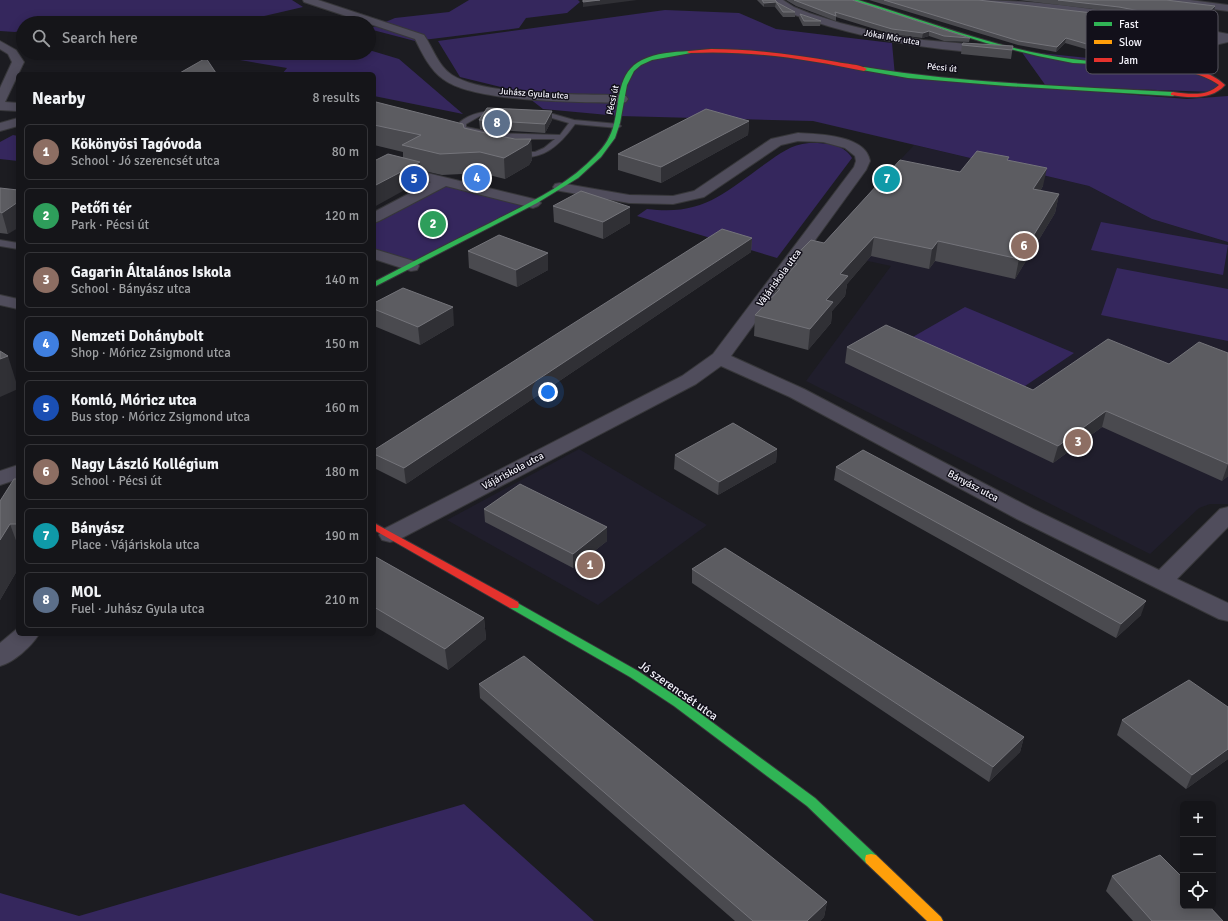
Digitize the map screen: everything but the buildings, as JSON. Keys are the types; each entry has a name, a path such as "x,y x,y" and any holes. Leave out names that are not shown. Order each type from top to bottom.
{"main road":[{"name":"Pécsi út","path":"853,0 1014,50 1066,60 1086,61"},
{"name":"Pécsi út","path":"376,284 533,203 560,187 587,167 606,147 614,135 618,126 622,99 628,77 638,65 668,55 717,50 760,52 903,75 998,83 1186,95 1213,92 1220,89 1222,85 1215,78 1205,74"},
{"name":"Jó szerencsét utca","path":"382,531 634,674 678,703 811,802 936,921"}],"street":[{"name":"Juhász Gyula utca","path":"308,0 356,16"},
{"name":"Jókai Mór utca","path":"777,0 790,9 864,34 905,42 950,47 1014,50"},
{"path":"977,0 1086,12"},
{"path":"1165,0 1228,8"},
{"path":"1218,41 1227,39 1221,30 1228,12"},
{"name":"Juhász Gyula utca","path":"376,22 420,37 428,52 448,78 461,84 510,94 622,99"},
{"path":"0,44 12,52 16,59"},
{"path":"0,101 18,62 17,60"},
{"path":"0,106 16,106"},
{"path":"0,127 16,123"},
{"name":"Vájáriskola utca","path":"382,531 690,380 720,358 861,167 863,161 862,154 850,145 830,139 813,137 785,139 776,142 699,194 673,200 629,198 560,187"},
{"path":"376,164 533,203"},
{"path":"376,217 444,181"},
{"path":"376,255 411,266"},
{"name":"Bányász utca","path":"720,358 797,393 1025,514 1228,613"},
{"path":"0,479 16,472"},
{"path":"1162,580 1228,514"},
{"path":"0,657 24,636"}],"lane":[{"path":"505,113 479,114 468,117 462,123 463,128 468,132 562,137"},
{"path":"532,115 553,116 573,122 618,126"},
{"path":"511,154 527,156 543,152 562,137 573,122"},
{"path":"0,243 16,246"}],"shaded area":[{"path":"0,0 292,0 303,7 264,16 16,16 16,32 0,31"},
{"path":"469,0 578,0 580,2 567,13 526,18 519,28 415,41 376,31 376,26 395,18 449,12"},
{"path":"665,10 739,13 776,29 892,43 895,76 1187,99 1228,96 1228,242 1152,219 1089,186 813,121 619,116 543,109 521,92 460,77 438,41"},
{"path":"1021,51 1086,58 1086,74 1199,74 1220,82 1213,92 1046,86"},
{"path":"376,52 399,59 463,114 376,96 376,72 284,72 287,68 240,60 376,60"},
{"path":"13,135 16,136 16,161 0,159 0,142"},
{"path":"809,143 833,145 844,149 852,158 777,258 637,216 647,209 683,209 697,206 737,185 786,150"},
{"path":"914,145 1089,186 1152,219 1228,242 1228,504 1210,504 1199,508 1150,554 806,381 891,266 817,250"},
{"path":"444,181 533,203 411,266 376,255 376,217"},
{"path":"1101,222 1228,245 1223,275 1091,250"},
{"path":"1117,268 1228,289 1228,341 1101,315"},
{"path":"965,307 1074,353 1022,388 911,338"},
{"path":"579,449 707,525 598,605 447,520"},
{"path":"464,804 594,921 0,921 0,893 79,916"}],"traffic: fast":[{"path":"853,0 988,42 1038,55 1086,62"},
{"path":"376,284 535,202 575,177 599,156 612,138 617,123 624,85 632,70 639,64 650,59 663,55 689,52"},
{"path":"864,69 908,76 1007,84 1173,94"},
{"path":"514,605 634,674 678,703 811,802 871,859"}],"traffic: slow":[{"path":"871,859 936,921"}],"traffic: jam":[{"path":"689,52 733,51 777,54 864,69"},
{"path":"1173,94 1206,94 1222,85 1202,74"},
{"path":"376,527 514,605"}],"place":[{"name":"MOL","path":"497,123"},
{"name":"Nemzeti Dohánybolt","path":"477,178"},
{"name":"Komló, Móricz utca","path":"414,179"},
{"name":"Bányász","path":"887,179"},
{"name":"Petőfi tér","path":"433,224"},
{"name":"Nagy László Kollégium","path":"1024,246"},
{"name":"Gagarin Általános Iskola","path":"1078,442"},
{"name":"Kökönyösi Tagóvoda","path":"590,565"}]}
